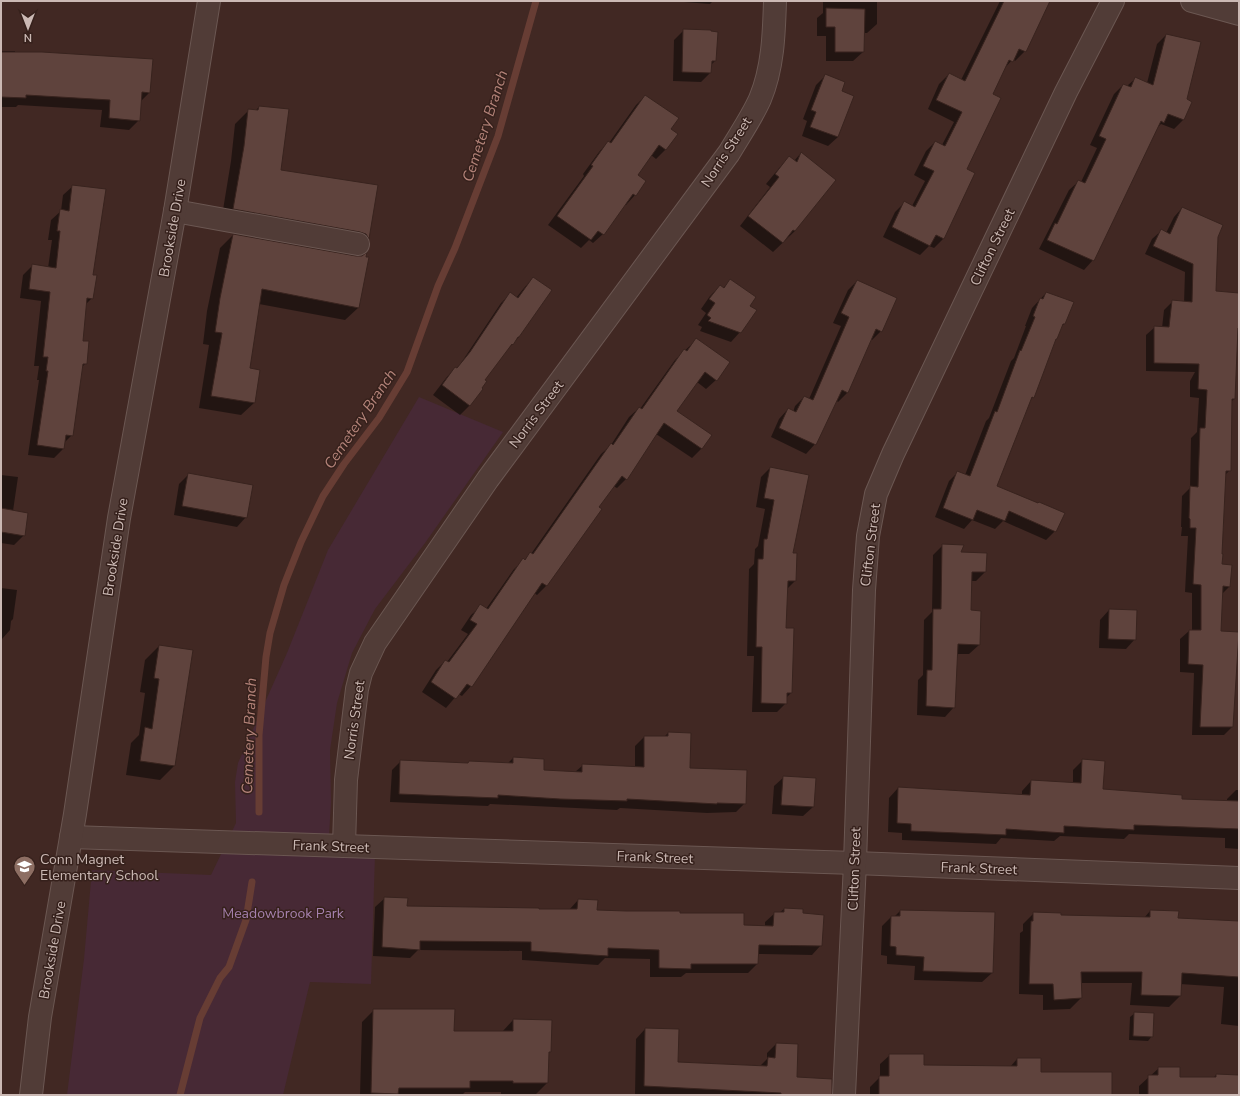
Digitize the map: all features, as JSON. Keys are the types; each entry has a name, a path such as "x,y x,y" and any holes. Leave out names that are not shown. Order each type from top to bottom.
{"street":[{"name":"Brookside Drive","path":"30,1095 40,1017 71,837 119,518 175,211 209,1"},
{"name":"Norris Street","path":"344,846 346,780 357,689 361,673 375,643 488,479 730,153 760,99 770,65 775,1"},
{"name":"Clifton Street","path":"844,1095 864,590 868,536 876,494 892,454 1066,92 1113,1"},
{"path":"1192,1 1239,14"},
{"path":"175,211 358,244"},
{"name":"Frank Street","path":"71,837 854,863 1239,878"}],"green space":[{"name":"Meadowbrook Park","path":"419,397 503,432 425,543 375,609 352,653 337,703 330,750 331,802 328,853 375,854 371,984 310,982 283,1095 67,1095 84,959 92,870 211,875 236,823 235,782 238,763 287,653 328,550"}],"building":[{"path":"1004,1 1050,1 1026,52 1019,49 1013,62 1009,60 993,94 1001,98 967,169 975,173 944,239 936,235 930,246 892,227 904,201 915,207 934,171 923,166 935,141 945,146 962,112 936,100 949,73 965,81"},
{"path":"826,8 865,9 864,52 835,52 835,27 826,27"},
{"path":"683,29 711,30 718,32 716,61 712,61 711,73 682,72"},
{"path":"1166,34 1201,42 1187,99 1192,102 1184,120 1168,114 1164,123 1161,121 1094,261 1047,240 1055,223 1057,224 1078,180 1085,183 1106,139 1099,136 1123,84 1131,87 1135,77 1153,85"},
{"path":"1,52 42,52 153,59 150,93 142,92 140,121 109,118 110,100 26,95 26,98 1,97"},
{"path":"825,74 845,82 842,91 854,96 838,137 810,127 816,112 811,110"},
{"path":"645,95 679,118 671,129 678,134 666,150 659,145 638,175 646,181 636,196 633,194 604,235 598,231 591,240 557,216 593,166 591,165 608,141 611,143"},
{"path":"259,106 289,109 281,170 378,185 369,239 366,234 360,232 233,209 244,146 248,109 258,110"},
{"path":"801,152 836,180 795,231 793,230 783,243 748,216 779,177 775,174 789,156 797,162"},
{"path":"72,185 106,189 93,275 97,275 93,299 87,298 83,341 89,341 87,364 83,364 73,436 66,435 64,449 37,445 48,371 46,371 48,357 43,357 50,292 29,289 32,264 56,268 60,231 57,231 60,209 69,211"},
{"path":"1182,207 1223,225 1218,237 1216,291 1239,293 1239,328 1235,399 1232,399 1231,471 1226,471 1222,554 1222,564 1232,565 1230,587 1223,586 1221,631 1239,632 1233,727 1200,727 1203,665 1188,664 1189,630 1201,630 1201,585 1193,584 1196,528 1190,528 1189,518 1190,486 1198,487 1200,428 1205,428 1207,390 1198,389 1199,364 1154,363 1154,326 1169,327 1172,300 1192,302 1193,264 1153,246 1161,229 1170,234"},
{"path":"233,234 356,256 362,256 367,252 366,257 369,257 359,308 262,289 250,368 260,370 255,403 211,396 222,333 215,332 220,298"},
{"path":"533,277 552,290 519,337 485,380 487,381 482,388 483,389 470,406 442,385 455,367 457,368 470,352 510,292 518,298"},
{"path":"730,279 756,297 750,306 757,310 741,333 708,321 711,318 707,315 715,303 709,299 720,285 724,288"},
{"path":"857,280 897,298 882,332 876,329 848,393 842,390 816,445 779,428 788,408 796,412 804,396 813,400 849,317 841,313"},
{"path":"1046,292 1074,302 1065,324 1063,324 1056,339 1034,398 1032,397 997,486 1065,513 1056,532 1009,511 1005,521 977,510 973,520 943,508 957,471 970,476 995,411 997,412 1020,350 1021,351 1035,317 1033,316 1040,298 1043,299"},
{"path":"696,338 730,362 717,381 705,372 677,411 712,435 702,449 664,423 627,480 622,476 599,507 602,509 547,586 542,583 472,687 467,684 456,699 431,682 445,660 449,662 477,624 470,620 480,604 488,609 523,558 525,560 530,552 533,554 611,443 613,445 639,407 642,409 684,349 687,351"},
{"path":"770,467 809,475 793,553 797,553 796,581 788,581 786,628 794,628 792,693 787,693 787,704 761,703 762,647 756,647 758,559 763,559 764,539 767,539 774,500 764,498"},
{"path":"188,473 253,485 247,518 182,506"},
{"path":"1,508 28,513 25,536 1,532"},
{"path":"942,544 964,545 961,552 987,553 986,572 972,572 971,610 981,611 980,645 958,644 955,708 926,706 927,670 932,670 933,609 941,609"},
{"path":"1109,609 1137,610 1136,640 1108,639"},
{"path":"159,645 193,650 175,766 140,761 145,727 152,729 159,679 154,678"},
{"path":"668,732 691,733 690,768 747,770 746,804 717,804 627,799 627,801 560,799 498,795 498,798 399,794 400,760 513,763 513,757 544,759 544,770 582,772 582,764 644,767 644,736 668,736"},
{"path":"1082,759 1105,761 1103,789 1182,795 1182,799 1239,801 1239,829 1134,825 1134,830 1064,826 1064,833 1006,829 1006,835 911,831 911,824 897,823 898,787 1030,795 1031,780 1081,783"},
{"path":"783,776 816,778 814,807 781,805"},
{"path":"384,897 408,898 407,906 539,909 577,909 578,899 598,900 597,910 680,911 680,913 744,913 744,925 773,926 774,912 784,912 784,908 803,909 803,913 824,915 822,946 759,945 758,964 691,964 691,969 659,968 659,950 608,948 608,956 531,951 531,942 420,941 420,950 382,947"},
{"path":"900,910 995,912 993,973 923,971 924,957 896,955 896,947 890,946 891,916 900,916"},
{"path":"1150,910 1179,911 1178,918 1239,921 1239,977 1182,973 1181,996 1141,995 1142,972 1081,972 1082,998 1054,1000 1053,984 1029,984 1031,921 1033,921 1033,912 1061,913 1061,915 1150,917"},
{"path":"373,1009 455,1009 454,1031 513,1031 513,1019 552,1020 548,1083 470,1081 470,1088 399,1088 398,1094 371,1093"},
{"path":"1134,1012 1154,1013 1153,1037 1133,1036"},
{"path":"645,1028 679,1029 678,1062 767,1066 768,1057 775,1058 776,1043 798,1044 797,1077 832,1079 832,1095 781,1095 781,1093 644,1086"},
{"path":"889,1054 924,1054 924,1065 1017,1066 1017,1058 1041,1058 1041,1072 1112,1072 1112,1095 879,1095 879,1076 889,1076"},
{"path":"1158,1067 1180,1067 1180,1077 1216,1077 1216,1074 1239,1075 1239,1095 1148,1095 1148,1075 1158,1075"}],"waterway":[{"name":"Cemetery Branch","path":"259,812 259,735 266,657 270,633 284,585 301,542 323,496 344,464 379,418 407,372 438,286 455,248 498,136 536,1"},
{"name":"Cemetery Branch","path":"180,1095 200,1018 220,978 229,967 246,920 252,882"}],"place":[{"name":"Conn Magnet Elementary School","path":"25,886"}]}
